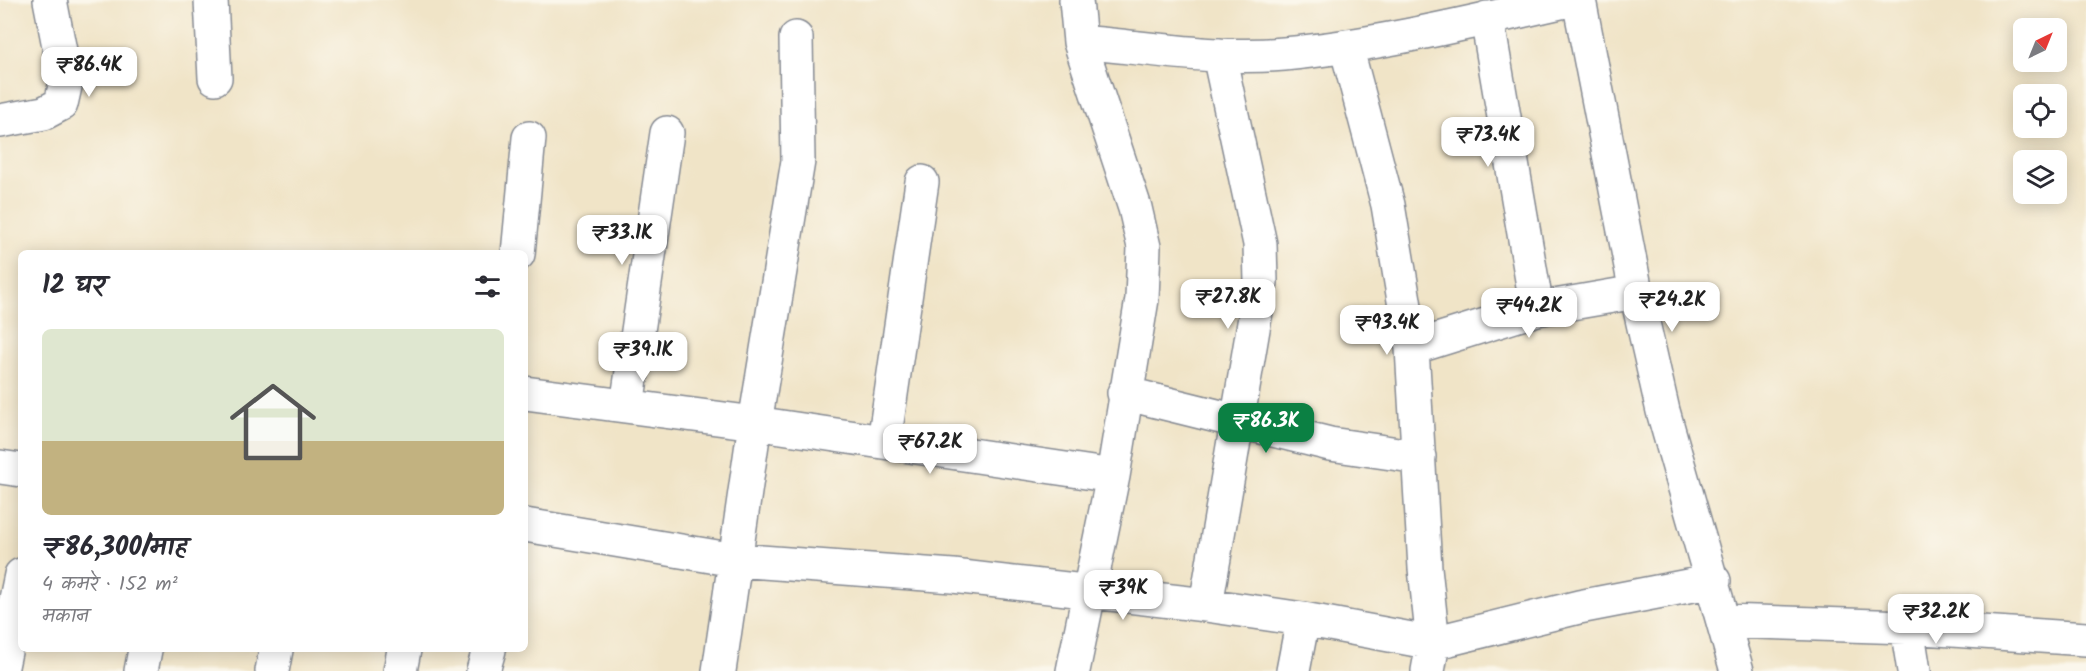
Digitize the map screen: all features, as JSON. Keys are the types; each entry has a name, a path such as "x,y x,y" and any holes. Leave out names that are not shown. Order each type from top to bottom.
{"street":[{"path":"0,121 44,112 61,104 66,82 50,0"},
{"path":"211,0 215,78"},
{"path":"1073,671 1113,476 1124,393 1142,299 1144,247 1135,208 1080,42 1076,0"},
{"path":"1080,42 1219,55 1282,54 1346,46 1570,0"},
{"path":"1579,0 1636,292 1663,411 1714,581 1737,671"},
{"path":"1486,18 1537,309"},
{"path":"719,671 755,423 798,161 796,38"},
{"path":"1346,46 1388,205 1412,348 1430,657"},
{"path":"1206,605 1261,282 1260,244 1219,55"},
{"path":"627,406 668,133"},
{"path":"518,250 529,138"},
{"path":"884,442 922,182"},
{"path":"1412,348 1537,309 1636,292"},
{"path":"528,393 755,423 1113,476"},
{"path":"1124,393 1329,444 1419,457"},
{"path":"0,467 18,470"},
{"path":"528,526 735,560 953,576 1206,605 1303,619 1430,657 1579,607 1714,581"},
{"path":"1,671 18,589"},
{"path":"1293,671 1303,619"},
{"path":"1725,621 1907,627 2086,639"},
{"path":"1907,627 1914,671"},
{"path":"141,671 145,652"},
{"path":"272,671 276,652"},
{"path":"400,671 404,652"}]}
